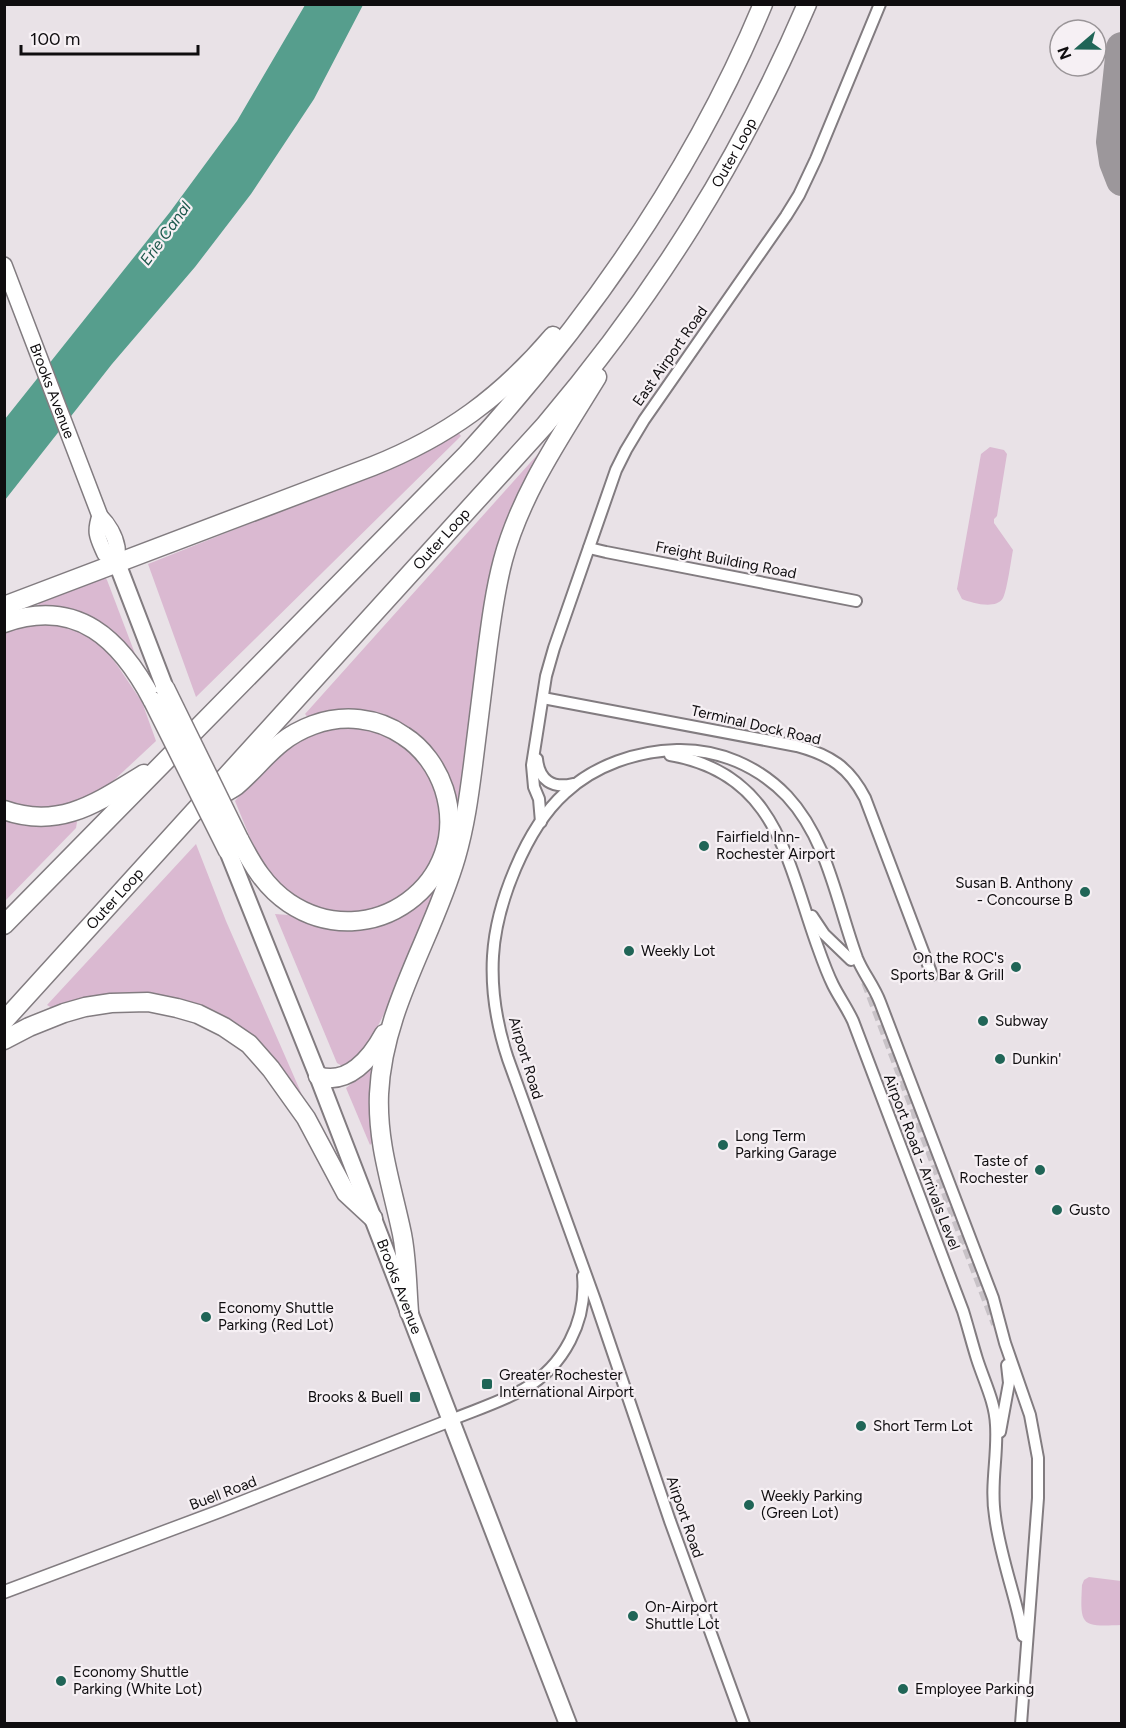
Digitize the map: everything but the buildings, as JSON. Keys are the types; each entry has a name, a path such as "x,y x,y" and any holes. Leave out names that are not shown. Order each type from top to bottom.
{"highway":[{"path":"4,925 496,422 539,373 579,322 641,233 681,169 741,54 763,4"},
{"name":"Outer Loop","path":"4,1021 545,425 600,359 663,272 710,199 781,65 807,4"},
{"path":"4,606 117,561 380,464 452,428 486,403 517,375 641,233"},
{"path":"318,1076 328,1078 340,1076 363,1064 377,1047 399,1001 450,877 459,846 468,802 495,595 514,524 547,458 663,272"},
{"path":"4,623 26,617 49,615 73,620 109,639 136,672 159,695 233,846 253,865 275,892 303,911 329,920 350,922 386,915 401,907 420,891 443,857 449,818 442,783 434,766 422,751 409,739 380,724 342,718 312,725 287,737 235,786 195,810"},
{"path":"4,810 30,816 61,816 94,804 166,761"},
{"path":"399,1001 383,1059 379,1116 385,1168 402,1236 410,1312"},
{"path":"4,1040 64,1013 111,1003 148,1002 198,1014 224,1027 249,1044 271,1069 306,1118 346,1193 373,1218"}],"main road":[{"name":"Brooks Avenue","path":"4,265 100,516 107,523 118,549 117,561 159,695"},
{"name":"Brooks Avenue","path":"233,846 318,1076 568,1724"}],"street":[{"name":"East Airport Road","path":"541,822 532,765 543,698 554,648 616,470 637,430 799,195 880,4"},
{"name":"Freight Building Road","path":"589,548 856,601"},
{"name":"Terminal Dock Road","path":"543,698 797,746 822,754 837,762 855,780 865,798 932,975"},
{"name":"East Airport Road","path":"535,746 538,769 550,784 561,787 576,783"},
{"path":"646,754 691,750 707,752 753,769 787,796 809,826 820,849 854,959 878,996 993,1298 1008,1358 1027,1405 1033,1427 1038,1458 1038,1498 1022,1724"},
{"name":"Airport Road","path":"646,754 605,766 576,783 556,801 541,822 518,862 503,902 493,955 494,998 499,1028 508,1059 744,1724"},
{"name":"Airport Road - Arrivals Level","path":"646,754 668,754 717,770 742,787 768,815 784,848 830,979 853,1021 963,1311 994,1409 997,1438 996,1459"},
{"name":"Airport Road - Arrivals Level","path":"797,883 821,931 854,959"},
{"name":"Airport Road","path":"452,1420 524,1389 546,1372 561,1355 574,1332 581,1309 583,1281 578,1252"},
{"name":"Airport Road - Arrivals Level","path":"1008,1358 1008,1388 992,1495 994,1516 1018,1609 1025,1660"},
{"name":"Buell Road","path":"4,1592 452,1420"}],"shaded area":[{"path":"457,431 461,436 196,697 148,564 417,457"},
{"path":"990,447 1004,450 1007,454 994,523 1013,550 1003,598 1000,602 990,605 962,599 957,589 981,454"},
{"path":"538,454 508,517 490,570 462,810 456,811 412,733 311,721 305,714"},
{"path":"104,576 137,659 39,610 38,600"},
{"path":"49,622 84,634 103,647 142,702 156,741 112,782 89,798 60,810 23,809 5,802 4,631"},
{"path":"353,726 376,731 401,743 425,767 437,789 442,830 438,847 426,872 407,894 377,910 336,914 300,903 270,877 235,801 263,770 296,743 321,730"},
{"path":"5,820 39,826 73,820 77,822 76,828 5,901"},
{"path":"196,844 226,921 306,1104 198,1010 52,1008 47,1005"},
{"path":"433,888 438,892 383,1016 365,1051 342,1066 337,1063 275,914 288,915 334,927"},
{"path":"377,1063 375,1140 370,1145 346,1088"},
{"path":"1089,1577 1121,1581 1121,1625 1097,1625 1085,1621 1081,1608 1082,1585"}],"water":[{"name":"Erie Canal","path":"305,5 363,5 314,99 251,194 195,267 112,364 5,500 5,419 170,212 237,121"}],"taxiway":[{"path":"1122,48 1112,142 1115,162 1122,180"}],"tunnel":[{"path":"866,982 996,1324"}],"place":[{"name":"Fairfield Inn- Rochester Airport","path":"704,846"},
{"name":"Susan B. Anthony - Concourse B","path":"1085,892"},
{"name":"Weekly Lot","path":"629,951"},
{"name":"On the ROC's Sports Bar & Grill","path":"1016,967"},
{"name":"Subway","path":"983,1021"},
{"name":"Dunkin'","path":"1000,1059"},
{"name":"Long Term Parking Garage","path":"723,1145"},
{"name":"Taste of Rochester","path":"1040,1170"},
{"name":"Gusto","path":"1057,1210"},
{"name":"Economy Shuttle Parking (Red Lot)","path":"206,1317"},
{"name":"Greater Rochester International Airport","path":"487,1384"},
{"name":"Brooks & Buell","path":"415,1397"},
{"name":"Short Term Lot","path":"861,1426"},
{"name":"Weekly Parking (Green Lot)","path":"749,1505"},
{"name":"On-Airport Shuttle Lot","path":"633,1616"},
{"name":"Economy Shuttle Parking (White Lot)","path":"61,1681"},
{"name":"Employee Parking","path":"903,1689"}]}
